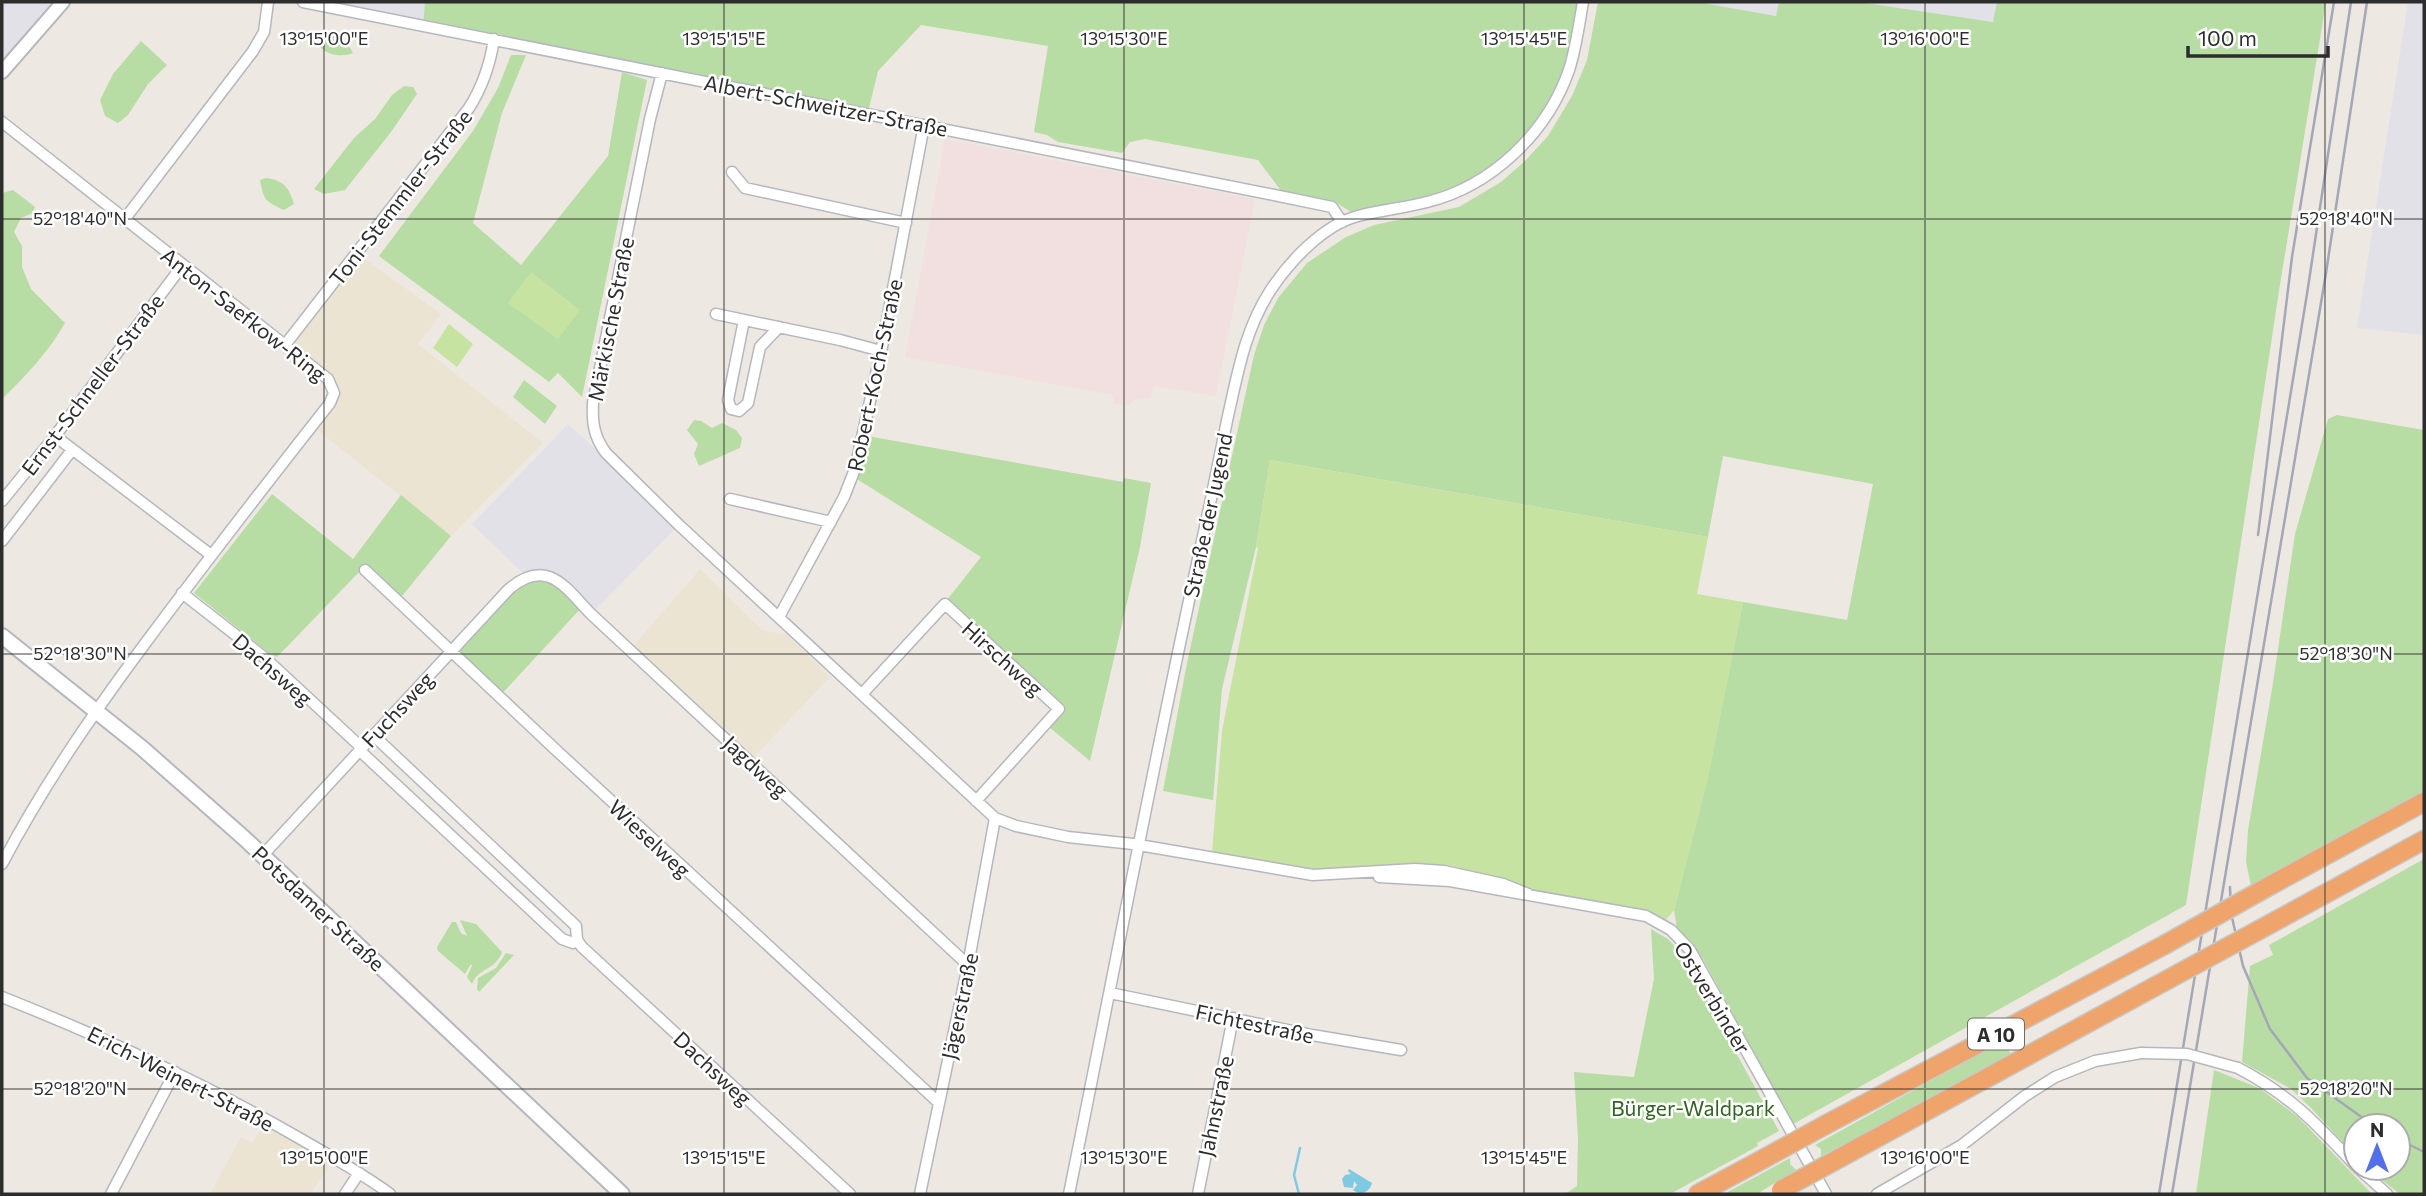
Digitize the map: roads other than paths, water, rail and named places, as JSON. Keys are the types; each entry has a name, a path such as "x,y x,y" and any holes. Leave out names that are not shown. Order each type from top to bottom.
{"highway":[{"name":"A 10","path":"1699,1194 2166,944 2424,802"},
{"name":"A 10","path":"1778,1192 2424,840"}],"main road":[{"name":"Potsdamer Straße","path":"2,636 142,748 263,855 622,1194"}],"street":[{"path":"2,72 63,2"},
{"path":"124,220 241,69 264,32 268,2"},
{"name":"Albert-Schweitzer-Straße","path":"303,2 1332,207 1342,222"},
{"name":"Straße der Jugend","path":"1069,1194 1212,489 1246,340 1257,313 1287,268 1319,238 1342,222 1356,216 1429,202 1451,194 1477,181 1516,153 1538,127 1559,93 1574,54 1583,2"},
{"name":"Toni-Stemmler-Straße","path":"285,345 469,108 487,73 494,39"},
{"name":"Märkische Straße","path":"662,73 650,119 593,403 592,426 606,453 779,617"},
{"name":"Anton-Saefkow-Ring","path":"2,122 328,379 334,390 333,397 95,710 52,774 2,864"},
{"name":"Robert-Koch-Straße","path":"779,617 844,497 855,469 881,351 924,125"},
{"path":"732,172 745,188 906,223"},
{"name":"Ernst-Schneller-Straße","path":"2,501 55,436 182,266"},
{"path":"716,314 881,351"},
{"path":"744,320 728,400 731,409 739,411 748,403 760,347 779,327"},
{"path":"55,436 211,555"},
{"name":"Ernst-Schneller-Straße","path":"2,541 72,450"},
{"path":"730,499 831,522"},
{"name":"Wieselweg","path":"365,570 938,1102"},
{"name":"Fuchsweg","path":"263,855 509,589 526,576 539,574"},
{"name":"Jagdweg","path":"539,574 555,580 568,590 968,965"},
{"name":"Dachsweg","path":"182,593 265,658 562,939 573,943 577,940"},
{"name":"Hirschweg","path":"862,694 945,604 1059,709 976,802"},
{"path":"779,617 995,818 1016,826 1068,837 1140,846"},
{"name":"Dachsweg","path":"373,735 576,926 577,940 850,1194"},
{"name":"Jägerstraße","path":"920,1194 968,965 995,818"},
{"name":"Ostverbinder","path":"1140,846 1313,875 1361,873 1375,877 1450,881 1646,916 1671,930 1690,950 1826,1194"},
{"name":"Fichtestraße","path":"1110,993 1401,1050"},
{"name":"Erich-Weinert-Straße","path":"2,997 81,1028 237,1103 359,1173 390,1194"},
{"name":"Jahnstraße","path":"1198,1194 1233,1018"},
{"path":"1877,1194 1962,1145 2025,1096 2055,1077 2095,1061 2141,1053 2187,1055 2238,1068 2286,1096 2342,1151"},
{"path":"111,1194 175,1072"},
{"path":"345,1194 359,1173"},
{"path":"2374,1182 2387,1194"}],"water":[{"path":"1349,1169 1372,1183 1367,1191 1359,1193 1353,1190 1357,1185 1354,1181 1353,1188 1344,1187 1342,1179 1351,1174"}],"waterway":[{"path":"1299,1194 1294,1175 1300,1148"}],"railway":[{"path":"2258,535 2292,257 2334,2"},
{"path":"2159,1194 2307,294 2351,2"},
{"path":"2172,1194 2326,273 2367,2"},
{"path":"2230,887 2231,913 2243,966 2270,1029 2307,1078 2354,1112"},
{"path":"2412,1146 2424,1152"}],"park label":[{"name":"Bürger-Waldpark","path":"1693,1107"}]}
